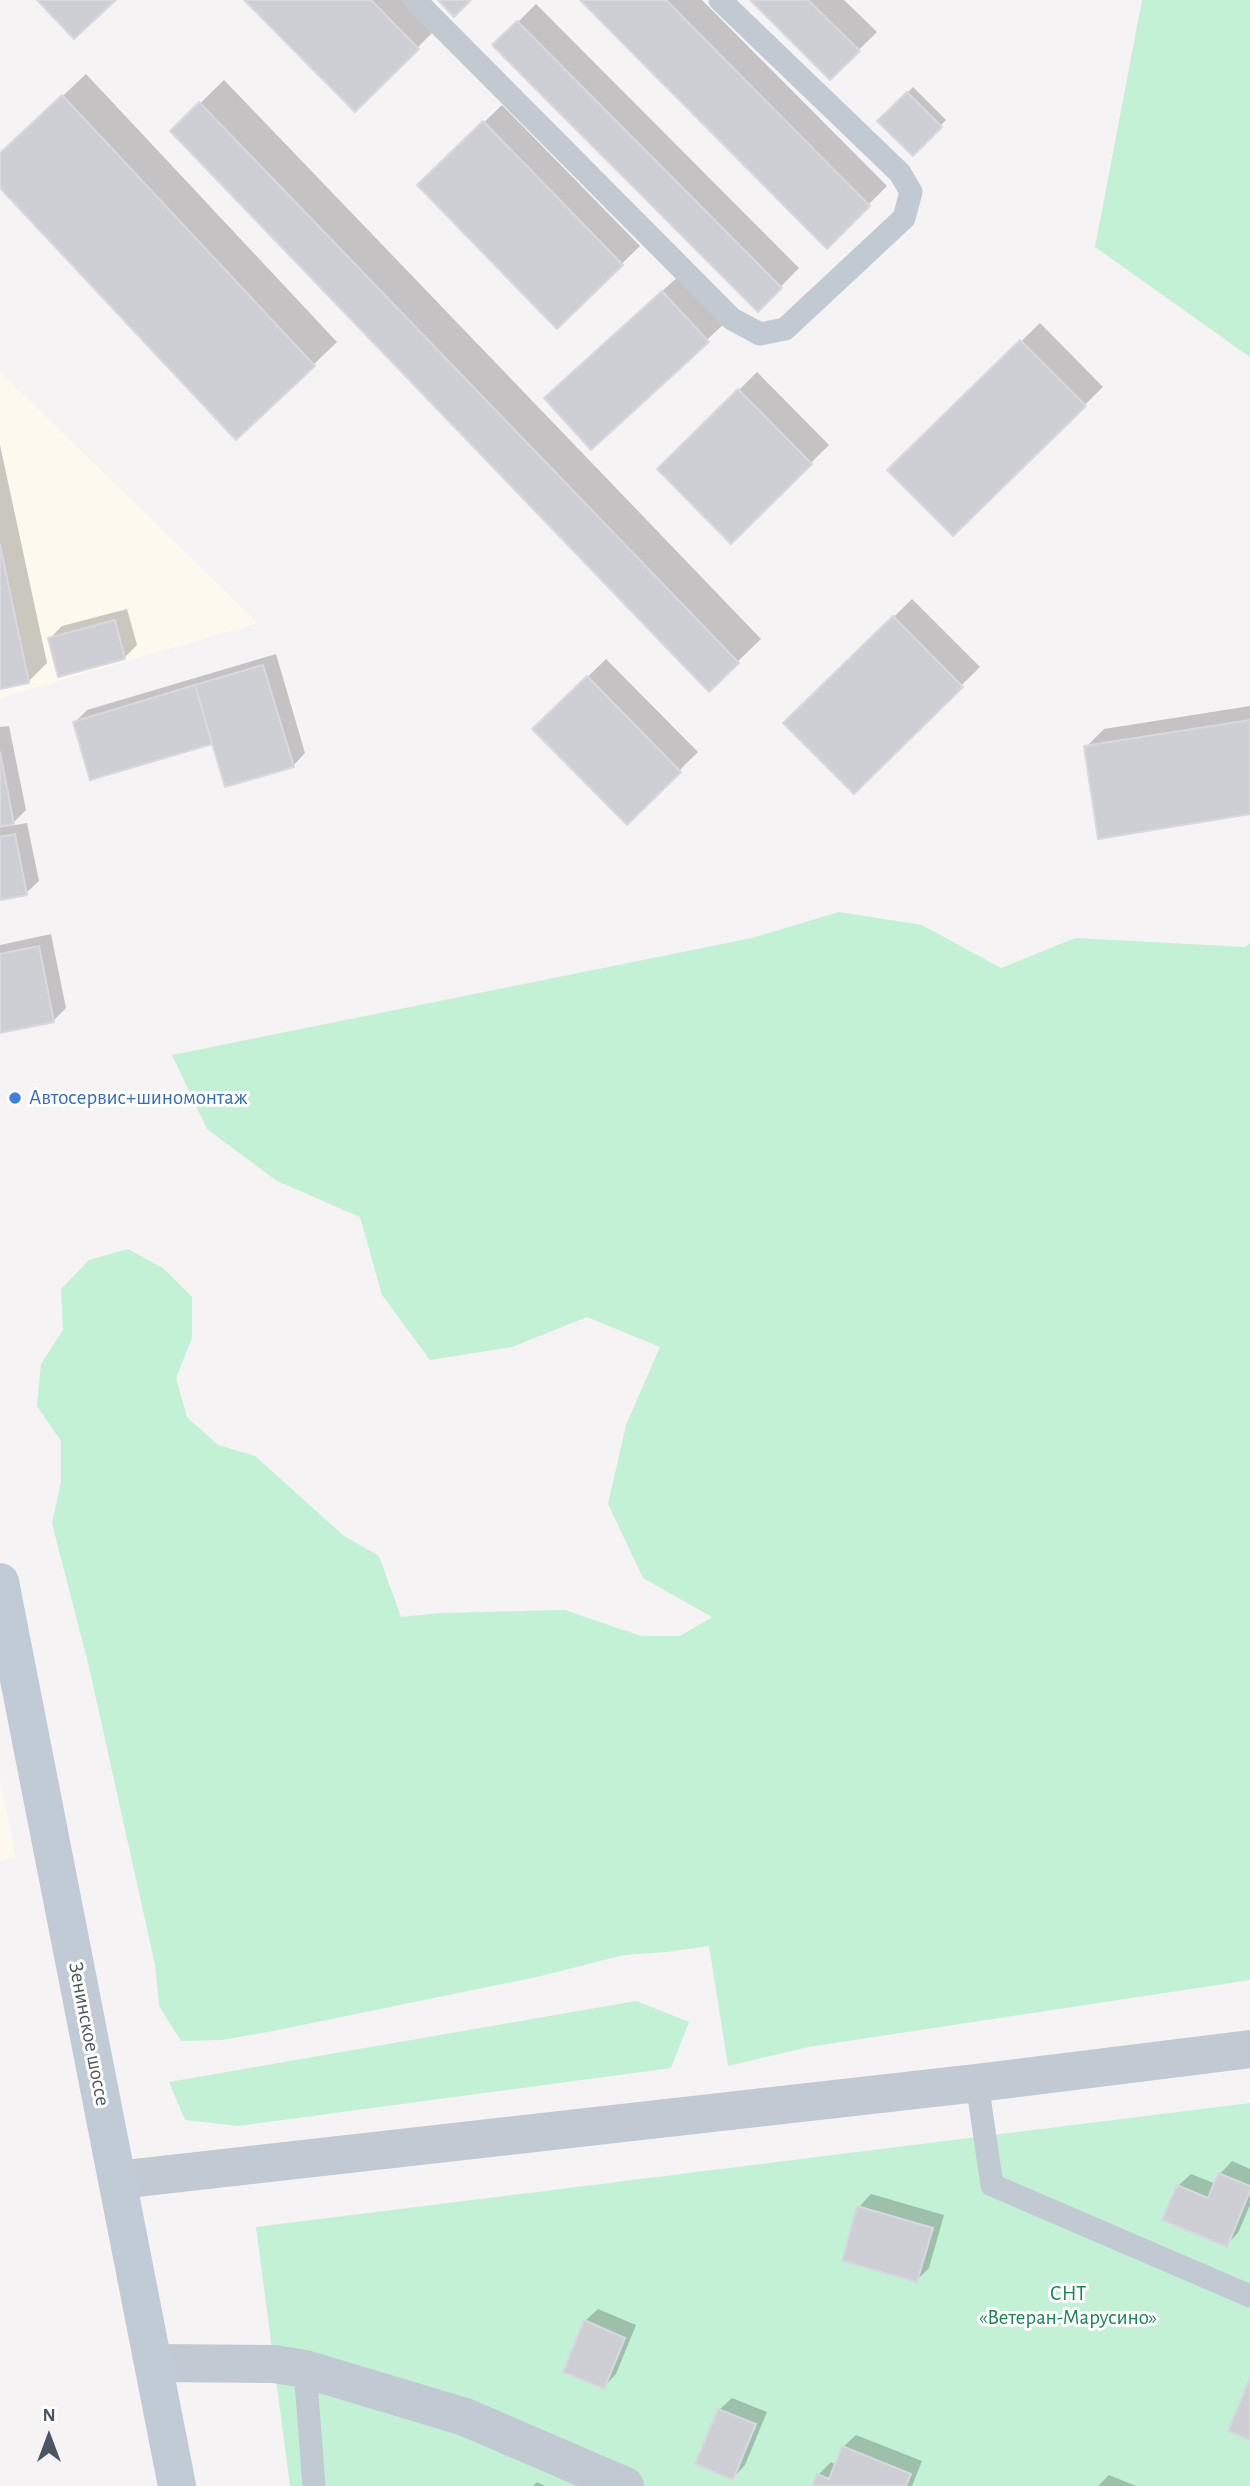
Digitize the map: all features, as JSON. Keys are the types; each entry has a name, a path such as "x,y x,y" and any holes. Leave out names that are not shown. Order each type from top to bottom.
{"main road":[{"name":"Зенинское шоссе","path":"0,1582 177,2486"}],"street":[{"path":"118,2180 977,2083 1250,2049"},
{"path":"153,2363 274,2364 305,2369 465,2417 625,2486"}],"lane":[{"path":"415,0 732,319 760,334 785,330 904,218 911,192 901,173 720,0"},
{"path":"977,2083 992,2185 1250,2296"},
{"path":"305,2369 314,2486"}],"shaded area":[{"path":"0,372 258,623 0,698"},
{"path":"0,1779 16,1857 0,1860"}],"green space":[{"path":"1142,0 1250,0 1250,357 1095,247"},
{"path":"839,912 922,925 1001,968 1075,938 1245,947 1250,943 1250,1980 808,2047 728,2066 709,1946 624,1955 541,1976 268,2032 222,2040 181,2041 159,2006 155,1965 89,1667 52,1523 61,1482 61,1441 37,1406 41,1364 63,1330 61,1289 89,1260 128,1249 163,1268 192,1297 192,1338 176,1378 187,1417 218,1445 255,1456 344,1536 379,1556 401,1617 440,1613 565,1610 641,1636 680,1636 712,1617 643,1578 608,1504 626,1425 660,1347 587,1317 512,1347 430,1360 382,1295 360,1217 277,1181 207,1129 172,1055 752,938"},
{"path":"636,2001 689,2022 671,2068 238,2126 185,2120 169,2082"},
{"name":"СНТ «Ветеран-Марусино»","path":"1250,2103 1250,2486 290,2486 256,2227"}],"building":[{"path":"37,0 116,0 74,39"},
{"path":"244,0 371,0 419,49 355,112"},
{"path":"438,0 471,0 454,17"},
{"path":"580,0 666,0 870,206 827,249"},
{"path":"750,0 808,0 860,51 830,80"},
{"path":"517,21 782,288 758,312 492,45"},
{"path":"907,92 942,127 913,156 877,121"},
{"path":"62,95 315,366 236,440 0,188 0,153"},
{"path":"199,102 739,663 709,692 170,131"},
{"path":"483,121 623,265 557,329 417,185"},
{"path":"662,291 709,342 591,450 544,398"},
{"path":"1020,340 1086,406 953,536 887,470"},
{"path":"738,389 812,464 731,544 657,469"},
{"path":"0,545 29,683 0,689"},
{"path":"893,616 963,687 854,794 783,723"},
{"path":"115,620 125,659 58,677 48,638"},
{"path":"263,665 294,767 225,787 195,685"},
{"path":"587,676 681,772 627,825 532,729"},
{"path":"195,685 212,744 90,780 73,722"},
{"path":"1250,720 1250,814 1098,839 1084,746"},
{"path":"0,752 14,824 0,827"},
{"path":"15,834 27,895 0,900 0,837"},
{"path":"39,946 54,1022 0,1033 0,954"},
{"path":"1218,2173 1250,2186 1227,2247 1162,2220 1177,2185 1208,2198"},
{"path":"857,2206 933,2228 917,2282 842,2261"},
{"path":"584,2320 625,2338 604,2389 563,2372"},
{"path":"1250,2378 1250,2440 1228,2431"},
{"path":"718,2409 756,2424 733,2480 695,2464"},
{"path":"842,2446 911,2474 906,2486 812,2486 817,2474 829,2479"}],"place":[{"name":"Автосервис+шиномонтаж","path":"15,1098"}]}
